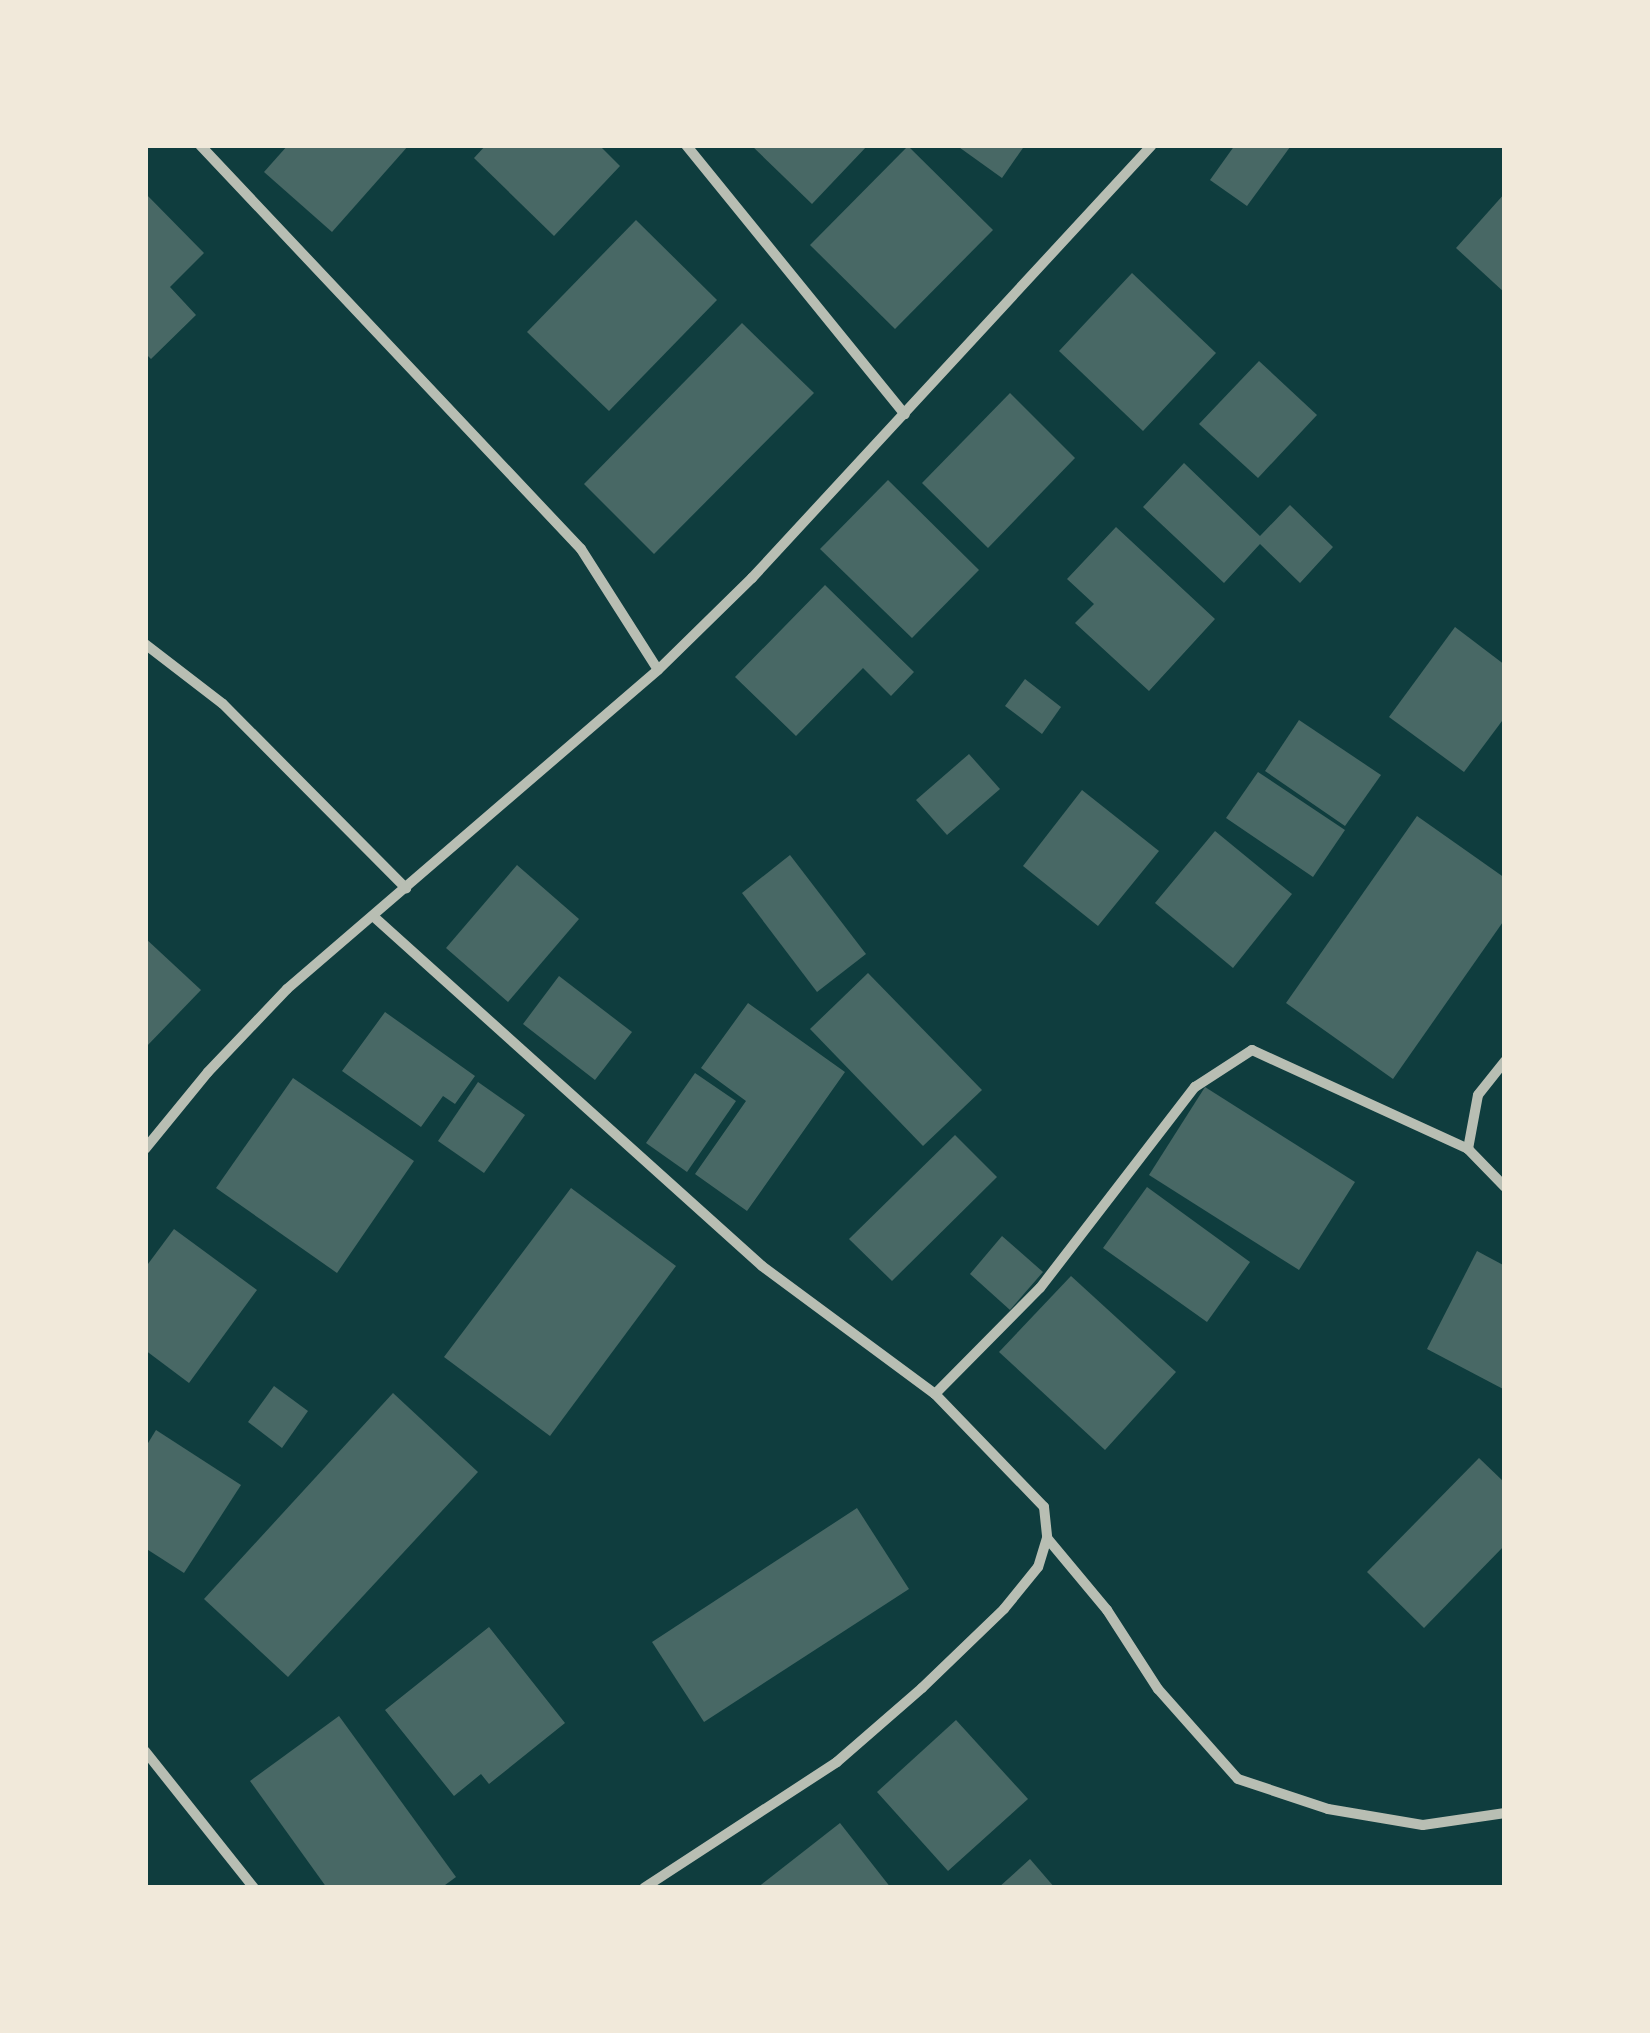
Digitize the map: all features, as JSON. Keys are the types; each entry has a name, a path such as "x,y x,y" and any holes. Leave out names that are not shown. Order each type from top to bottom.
{"street":[{"path":"200,145 580,549 658,670"},
{"path":"686,145 905,414"},
{"path":"145,1149 208,1072 287,989 658,670 752,578 1152,145"},
{"path":"145,644 223,704 406,888"},
{"path":"373,916 762,1266 935,1394 1044,1507 1047,1538 1038,1568 1004,1608 837,1762 644,1888"},
{"path":"935,1394 1040,1288 1194,1086 1252,1050 1468,1148 1505,1186"},
{"path":"1468,1148 1478,1095 1505,1061"},
{"path":"1047,1538 1107,1610 1158,1689 1238,1779 1328,1809 1423,1825 1505,1813"},
{"path":"145,1750 254,1888"}],"building":[{"path":"288,145 409,145 332,232 264,172"},
{"path":"486,145 599,145 620,166 554,236 474,158"},
{"path":"751,145 868,145 812,204"},
{"path":"956,145 1025,145 1002,178"},
{"path":"1235,145 1290,147 1247,206 1210,180"},
{"path":"908,146 993,230 895,329 810,245"},
{"path":"145,193 204,253 170,287 196,315 151,359 145,353"},
{"path":"1505,193 1505,293 1456,248"},
{"path":"636,220 717,300 609,411 527,332"},
{"path":"1132,273 1216,353 1143,431 1059,351"},
{"path":"742,323 814,393 654,554 584,484"},
{"path":"1259,361 1317,415 1258,478 1199,424"},
{"path":"1010,393 1075,458 988,548 922,483"},
{"path":"1184,463 1260,536 1290,505 1333,547 1300,583 1260,544 1224,583 1143,507"},
{"path":"888,480 979,570 912,638 820,549"},
{"path":"1116,527 1215,619 1149,691 1075,623 1094,604 1067,579"},
{"path":"825,585 914,672 891,696 863,668 796,736 735,677"},
{"path":"1455,627 1505,665 1505,717 1464,772 1389,717"},
{"path":"1025,679 1061,707 1042,734 1005,706"},
{"path":"1299,720 1381,775 1345,826 1265,771"},
{"path":"969,754 1000,789 947,835 916,800"},
{"path":"1258,772 1345,830 1313,877 1226,818"},
{"path":"1082,790 1159,851 1098,926 1023,866"},
{"path":"1417,816 1505,878 1505,919 1393,1079 1286,1003"},
{"path":"1215,831 1292,894 1233,968 1155,903"},
{"path":"790,855 866,954 817,992 742,893"},
{"path":"517,865 579,919 508,1002 446,948"},
{"path":"145,938 201,990 145,1048"},
{"path":"868,973 982,1090 923,1146 810,1029"},
{"path":"559,976 632,1032 595,1080 523,1024"},
{"path":"748,1003 845,1072 747,1211 695,1174 746,1101 701,1068"},
{"path":"385,1012 475,1076 455,1104 443,1096 421,1127 342,1071"},
{"path":"695,1073 736,1101 687,1172 646,1143"},
{"path":"293,1078 414,1161 337,1273 216,1188"},
{"path":"478,1082 525,1115 484,1173 438,1141"},
{"path":"1205,1087 1355,1182 1299,1270 1149,1175"},
{"path":"955,1135 997,1177 892,1281 849,1239"},
{"path":"1147,1187 1250,1262 1207,1322 1103,1248"},
{"path":"571,1188 676,1266 550,1436 444,1357"},
{"path":"174,1229 257,1290 189,1383 145,1350 145,1268"},
{"path":"1002,1236 1043,1272 1010,1310 970,1274"},
{"path":"1477,1251 1505,1266 1505,1390 1427,1349"},
{"path":"1071,1276 1176,1372 1105,1450 999,1352"},
{"path":"274,1386 308,1411 282,1448 248,1422"},
{"path":"393,1393 478,1472 288,1677 204,1599"},
{"path":"156,1430 241,1485 184,1573 145,1548 145,1448"},
{"path":"1479,1458 1505,1483 1505,1545 1424,1628 1367,1572"},
{"path":"857,1508 909,1589 704,1722 652,1642"},
{"path":"489,1627 565,1723 489,1784 481,1774 454,1796 385,1710"},
{"path":"339,1716 456,1877 441,1888 327,1888 250,1781"},
{"path":"956,1720 1028,1799 948,1871 877,1792"},
{"path":"840,1823 891,1888 757,1888"},
{"path":"1030,1859 1055,1888 998,1888"}]}
